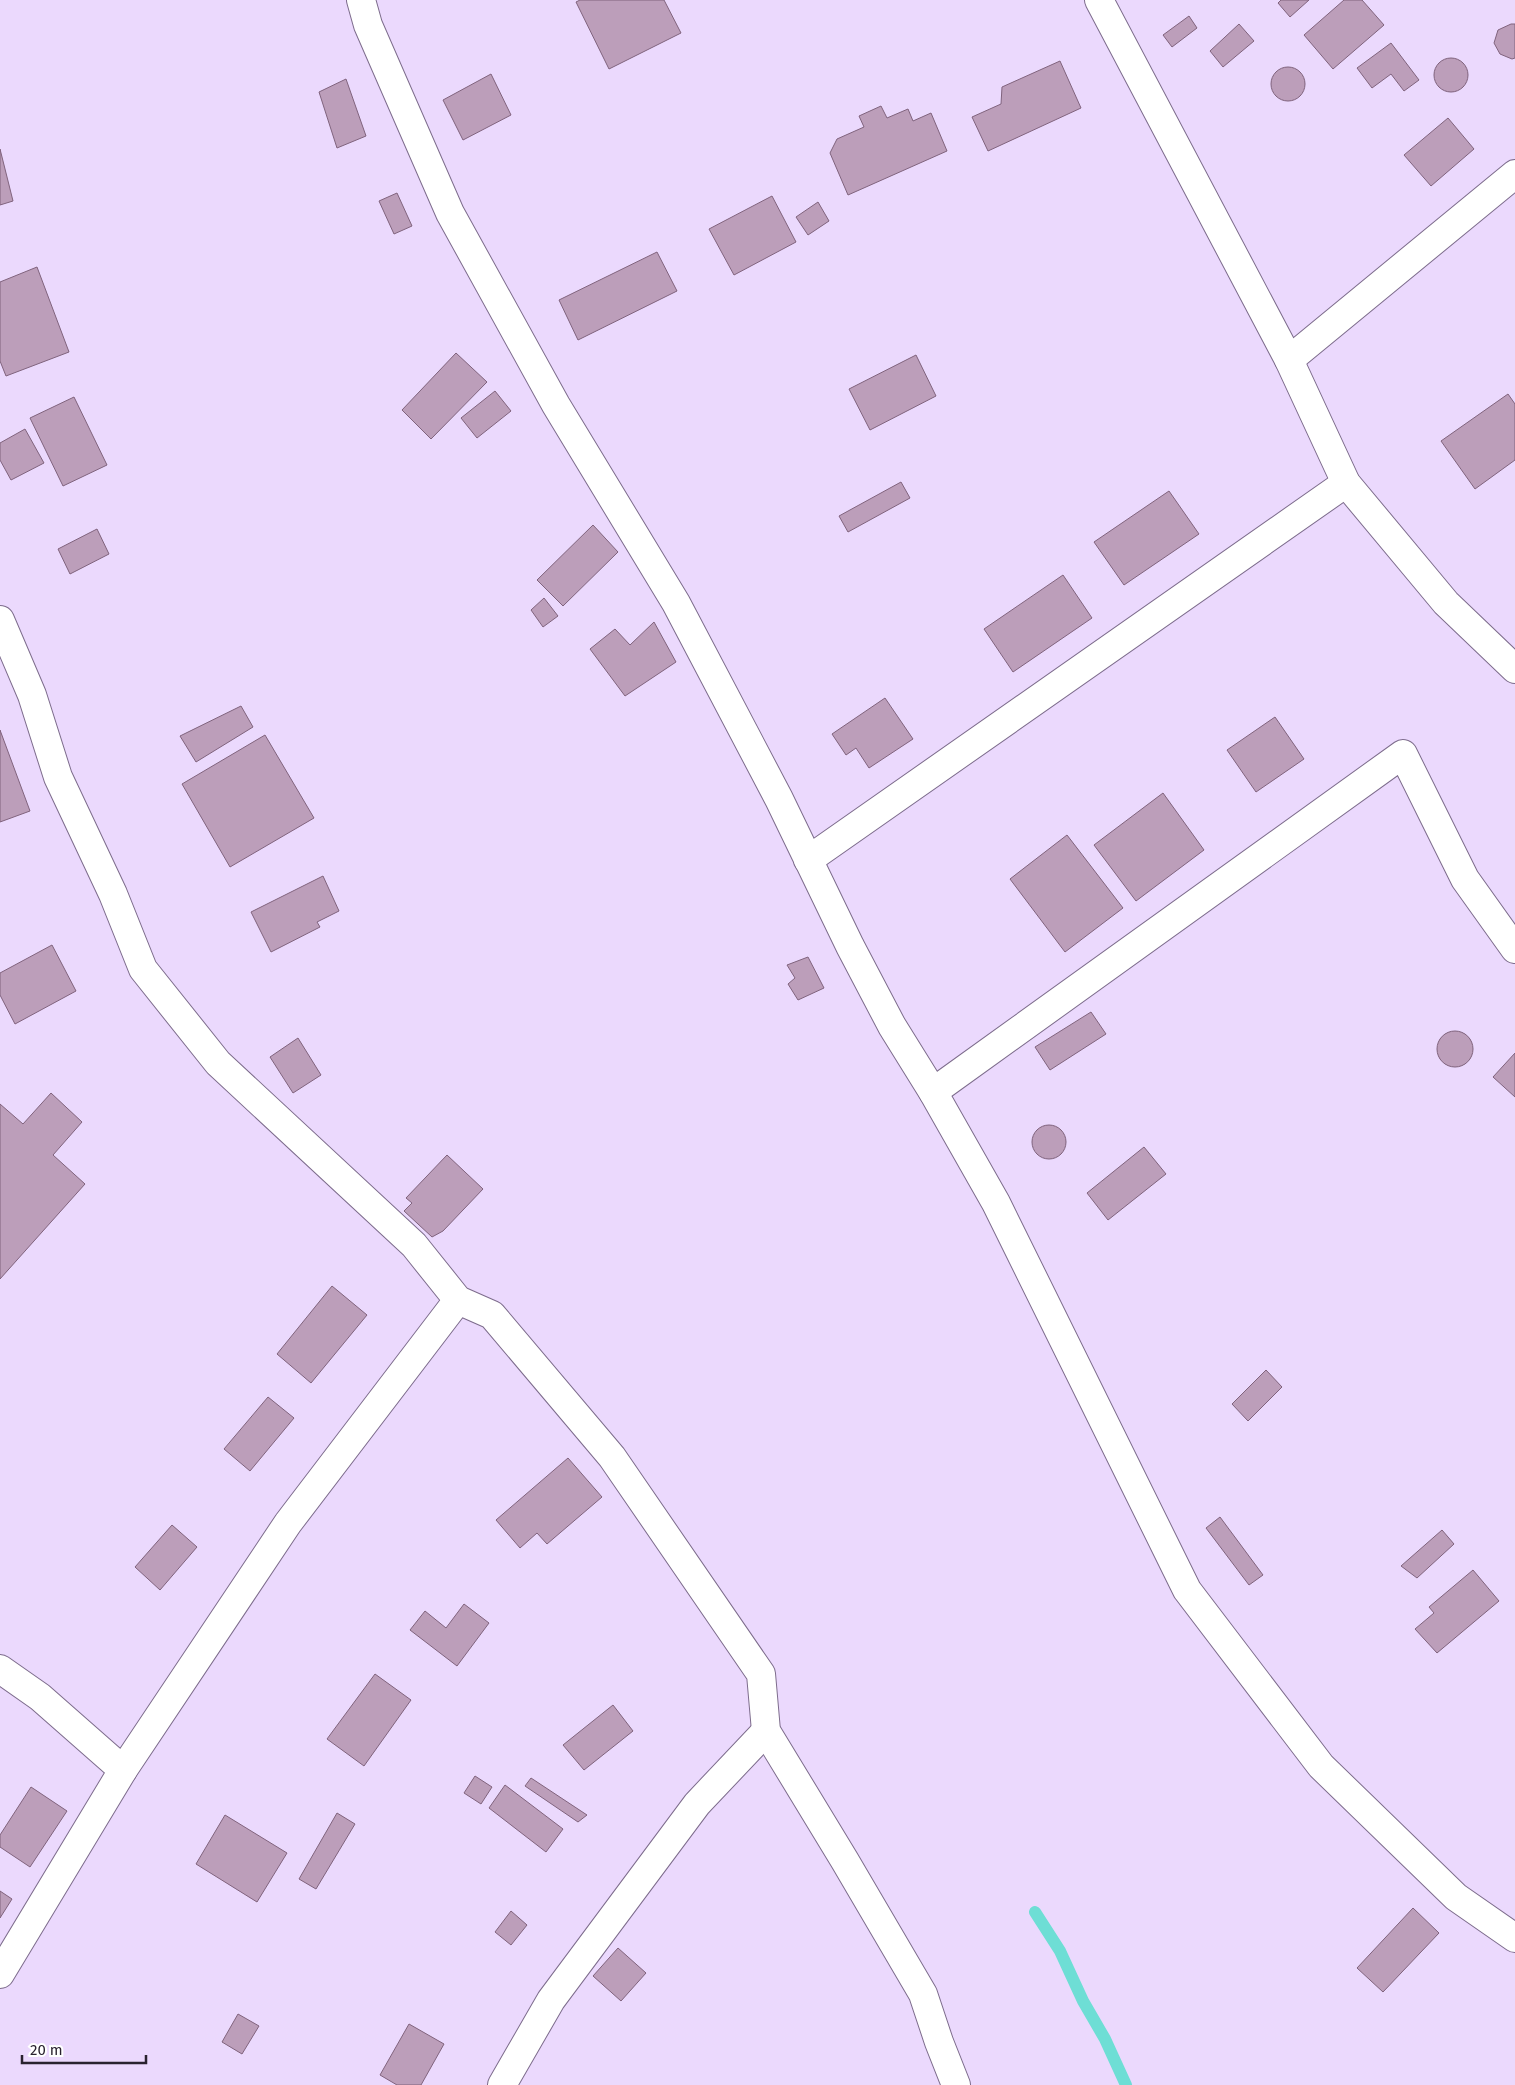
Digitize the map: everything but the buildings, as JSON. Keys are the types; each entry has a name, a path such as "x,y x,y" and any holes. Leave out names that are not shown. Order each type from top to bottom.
{"street":[{"path":"361,0 368,25 450,213 556,405 676,603 779,799 850,946 892,1026 933,1092 996,1203 1187,1590 1321,1766 1456,1897 1515,1938"},
{"path":"1099,0 1289,360 1346,483 1446,603 1515,669"},
{"path":"1289,360 1515,174"},
{"path":"808,860 1346,483"},
{"path":"0,620 32,695 58,777 113,894 143,969 218,1063 414,1245 458,1300 492,1315 612,1457 761,1674 766,1731 846,1861 923,1994 956,2085"},
{"path":"933,1092 1403,754 1465,879 1515,949"},
{"path":"0,1974 123,1770 288,1523 458,1300"},
{"path":"0,1669 40,1697 123,1770"},
{"path":"502,2085 551,2000 697,1804 766,1731"}],"waterway":[{"path":"1035,1912 1060,1951 1126,2085"}]}
